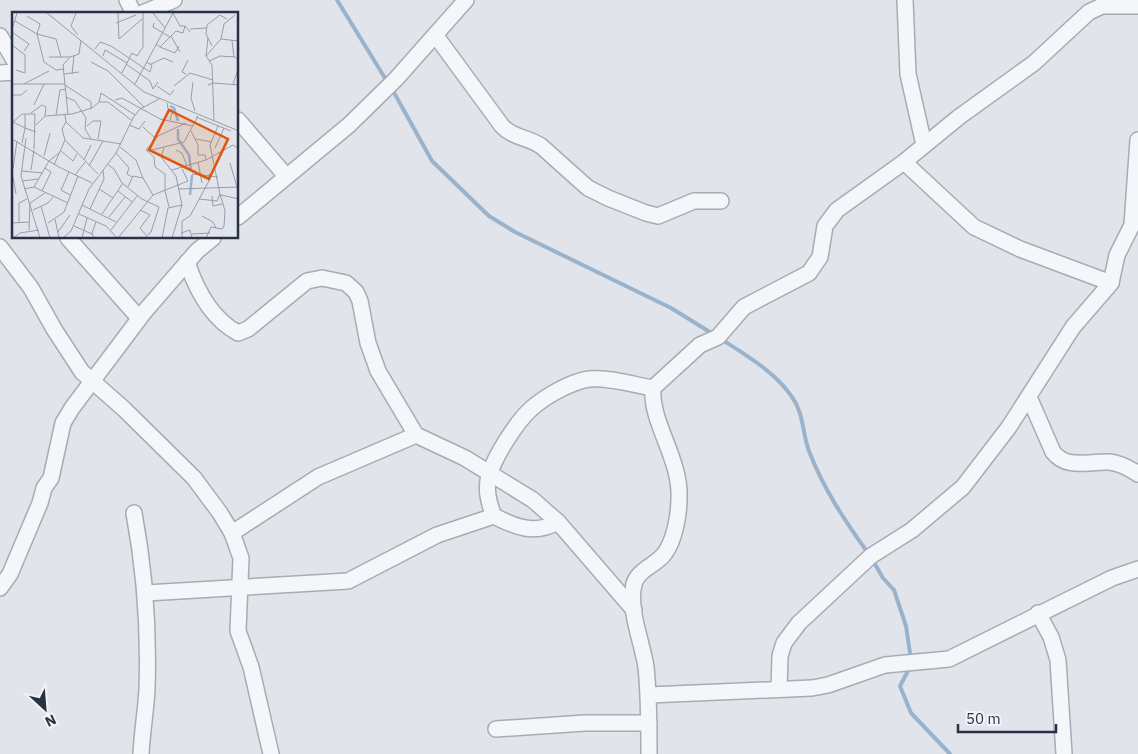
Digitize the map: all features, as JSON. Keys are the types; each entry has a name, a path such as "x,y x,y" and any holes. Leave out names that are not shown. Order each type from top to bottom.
{"street":[{"path":"127,0 133,12"},
{"path":"145,12 174,0"},
{"path":"239,216 349,125 436,36 466,0"},
{"path":"905,0 908,74 912,102 924,145"},
{"path":"649,754 646,666 634,610 634,587 636,579 666,552 677,517 680,498 675,465 652,400 653,388 700,346 718,337 744,307 809,273 820,257 825,226 837,210 904,162 1034,63 1089,12 1102,6 1138,6"},
{"path":"0,36 12,57"},
{"path":"436,36 508,133 532,140 541,146 597,193 629,208 658,216 694,201 721,201"},
{"path":"239,121 286,176"},
{"path":"779,689 780,656 784,643 799,623 871,556 912,530 963,488 1009,428 1073,327 1111,283 1117,255 1135,225 1138,140"},
{"path":"904,162 974,227 1020,249 1111,283"},
{"path":"69,239 140,318"},
{"path":"0,588 10,574 40,503 44,488 51,478 63,423 90,381 140,318 187,262 212,239"},
{"path":"0,247 31,288 73,360 90,381 124,409 194,478 232,532 241,558 238,631 251,668 271,754"},
{"path":"187,262 201,294 226,325 238,333 248,329 307,280 327,278 346,283 356,292 360,301 368,343 378,371 416,435 465,458 534,500 558,522 634,610"},
{"path":"494,516 488,497 489,474 508,439 532,408 572,384 590,379 653,388"},
{"path":"1029,397 1042,430 1059,460 1070,464 1110,462 1122,465 1138,474"},
{"path":"232,532 318,477 416,435"},
{"path":"134,513 146,593 147,691 141,754"},
{"path":"146,593 240,589 348,581 437,535 494,516 516,527 531,530 550,527 558,522"},
{"path":"648,695 828,685 885,665 949,659 1038,613 1112,578 1138,569"},
{"path":"1038,613 1051,637 1058,660 1064,754"},
{"path":"496,729 585,723 649,723"}],"waterway":[{"path":"337,0 388,83"},
{"path":"392,89 432,161 489,216 515,232 671,308 713,334"},
{"path":"721,339 769,372 792,397 799,410 809,451 821,478 843,516 868,553"},
{"path":"872,559 883,578 894,590 906,626 911,660"},
{"path":"910,667 900,686 911,713 950,754"}]}
